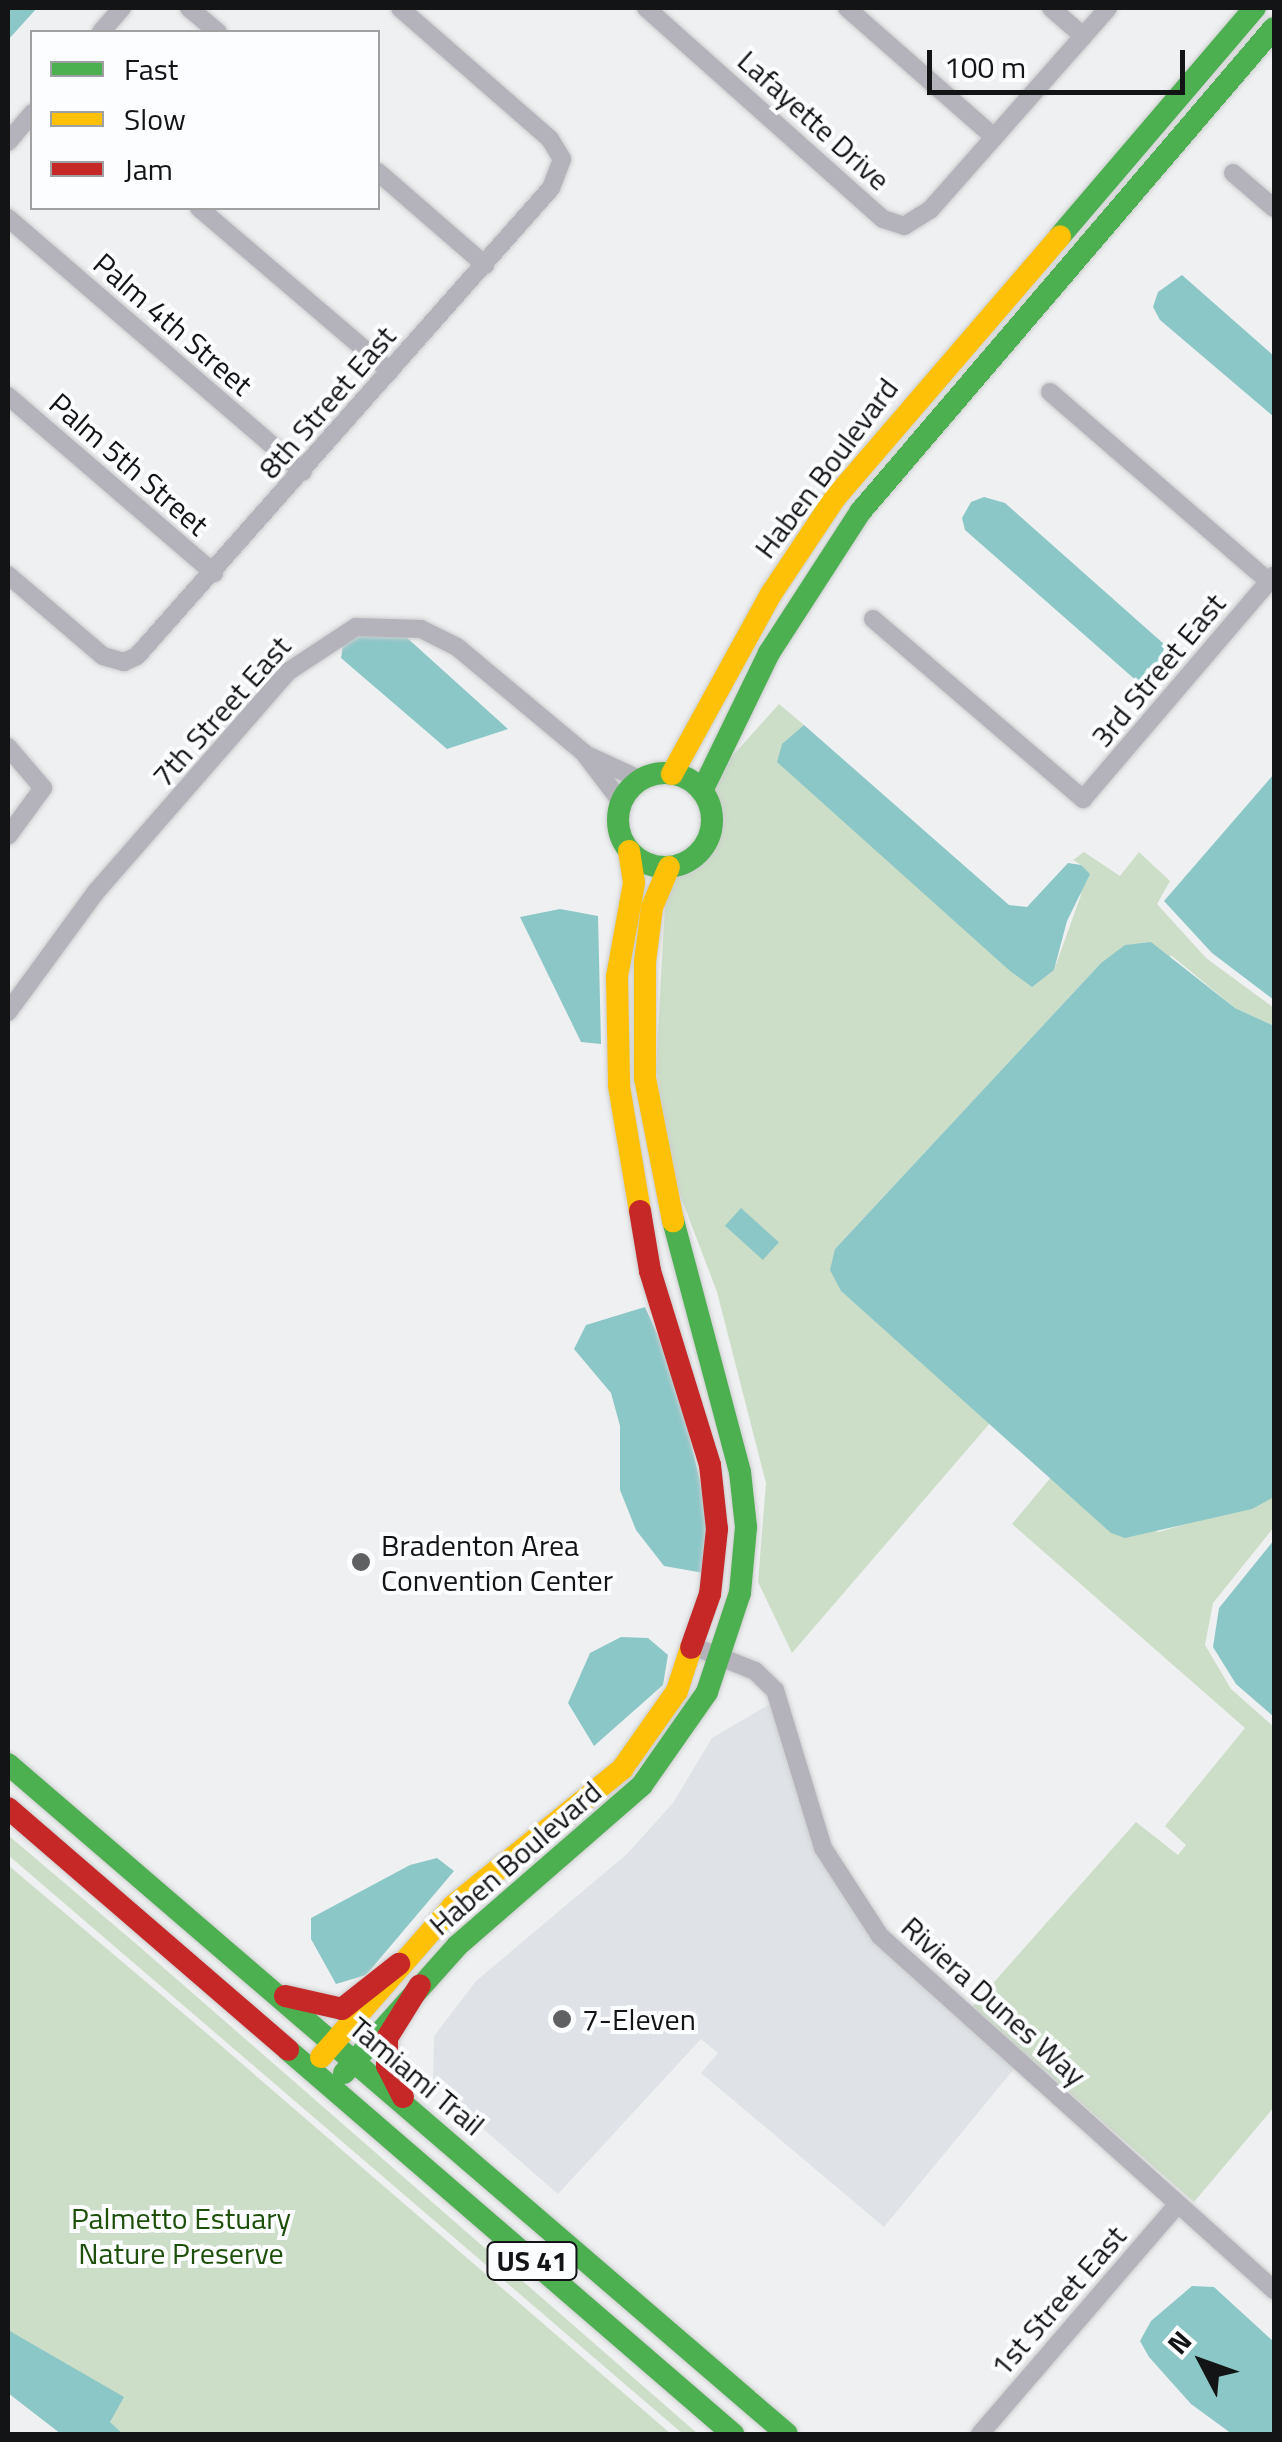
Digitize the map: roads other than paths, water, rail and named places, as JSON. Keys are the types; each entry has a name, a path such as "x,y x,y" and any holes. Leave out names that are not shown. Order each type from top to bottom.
{"main road":[{"name":"Haben Boulevard","path":"672,774 813,528 904,410 1255,8"},
{"name":"Haben Boulevard","path":"702,791 709,766 769,653 862,510 1274,28"},
{"path":"672,774 702,791 711,832 695,856 669,867 629,851 619,828 622,803 641,780 672,774"},
{"name":"Haben Boulevard","path":"310,2070 400,1964 486,1876 622,1769 678,1691 695,1647 714,1571 714,1487 702,1428 650,1271 627,1152 616,1040 616,977 634,883 629,851"},
{"name":"Haben Boulevard","path":"332,2088 420,1985 642,1785 690,1722 720,1660 740,1593 745,1508 733,1436 683,1274 656,1155 643,1045 652,907 669,867"},
{"name":"Tamiami Trail","path":"8,1764 787,2434"},
{"name":"US 41","path":"8,1808 733,2434"},
{"path":"267,1988 303,2004 342,2008 400,1964"},
{"path":"410,2109 385,2056 387,2038 420,1985"}],"street":[{"path":"102,30 122,8"},
{"path":"189,8 216,30"},
{"name":"8th Street East","path":"8,575 103,656 124,662 152,643 485,265 560,169 562,159 550,139 400,8"},
{"name":"Lafayette Drive","path":"646,8 883,220 904,226 930,210 994,137"},
{"path":"847,8 994,137 1108,8"},
{"path":"1051,8 1083,36"},
{"path":"8,142 30,115"},
{"path":"1233,173 1274,208"},
{"path":"380,174 485,265"},
{"path":"201,210 390,371"},
{"name":"Palm 4th Street","path":"8,218 303,472"},
{"path":"1066,222 1088,241"},
{"path":"1050,392 1272,579"},
{"name":"Palm 5th Street","path":"8,396 214,573"},
{"name":"3rd Street East","path":"873,619 1083,800 1272,579"},
{"name":"7th Street East","path":"8,1012 94,894 289,670 356,627 421,629 457,647 584,753 622,803"},
{"path":"8,747 42,788 8,836"},
{"name":"7th Street East","path":"584,753 641,780"},
{"path":"650,1271 683,1274"},
{"path":"695,1647 720,1660"},
{"name":"Riviera Dunes Way","path":"720,1660 755,1670 774,1690 823,1848 880,1936 1274,2290"},
{"name":"1st Street East","path":"980,2434 1178,2204"}],"water":[{"path":"8,8 37,8 8,40"},
{"path":"1182,275 1274,356 1274,417 1160,320 1153,307 1158,292"},
{"path":"984,497 1005,503 1165,645 1155,679 1139,683 965,530 962,518 971,502"},
{"path":"359,636 405,636 508,729 447,749 341,658 343,645"},
{"path":"804,725 1009,905 1027,907 1068,863 1081,865 1090,874 1067,921 1054,970 1032,987 1010,971 777,762 782,744"},
{"path":"1274,774 1274,1000 1212,953 1164,901"},
{"path":"560,909 598,916 601,1044 581,1042 520,917"},
{"path":"1151,942 1235,1008 1274,1026 1274,1497 1252,1509 1125,1538 1111,1533 841,1291 830,1270 835,1249 1101,963 1125,945"},
{"path":"741,1208 779,1242 763,1260 725,1226"},
{"path":"645,1307 674,1371 707,1511 704,1573 664,1566 636,1530 620,1490 620,1426 611,1393 574,1349 586,1325"},
{"path":"1274,1540 1274,1717 1236,1684 1213,1647 1219,1608"},
{"path":"621,1637 648,1638 668,1655 663,1685 594,1746 568,1703 590,1653"},
{"path":"437,1858 454,1871 366,1975 336,1984 311,1939 311,1918 410,1865"},
{"path":"1192,2286 1214,2287 1274,2342 1274,2434 1232,2434 1191,2404 1149,2357 1140,2341 1151,2321"},
{"path":"8,2330 124,2397 110,2422 123,2434 61,2434 8,2393"}],"place":[{"name":"Bradenton Area Convention Center","path":"361,1562"},
{"name":"7-Eleven","path":"562,2019"}],"park label":[{"name":"Palmetto Estuary Nature Preserve","path":"181,2235"}]}
